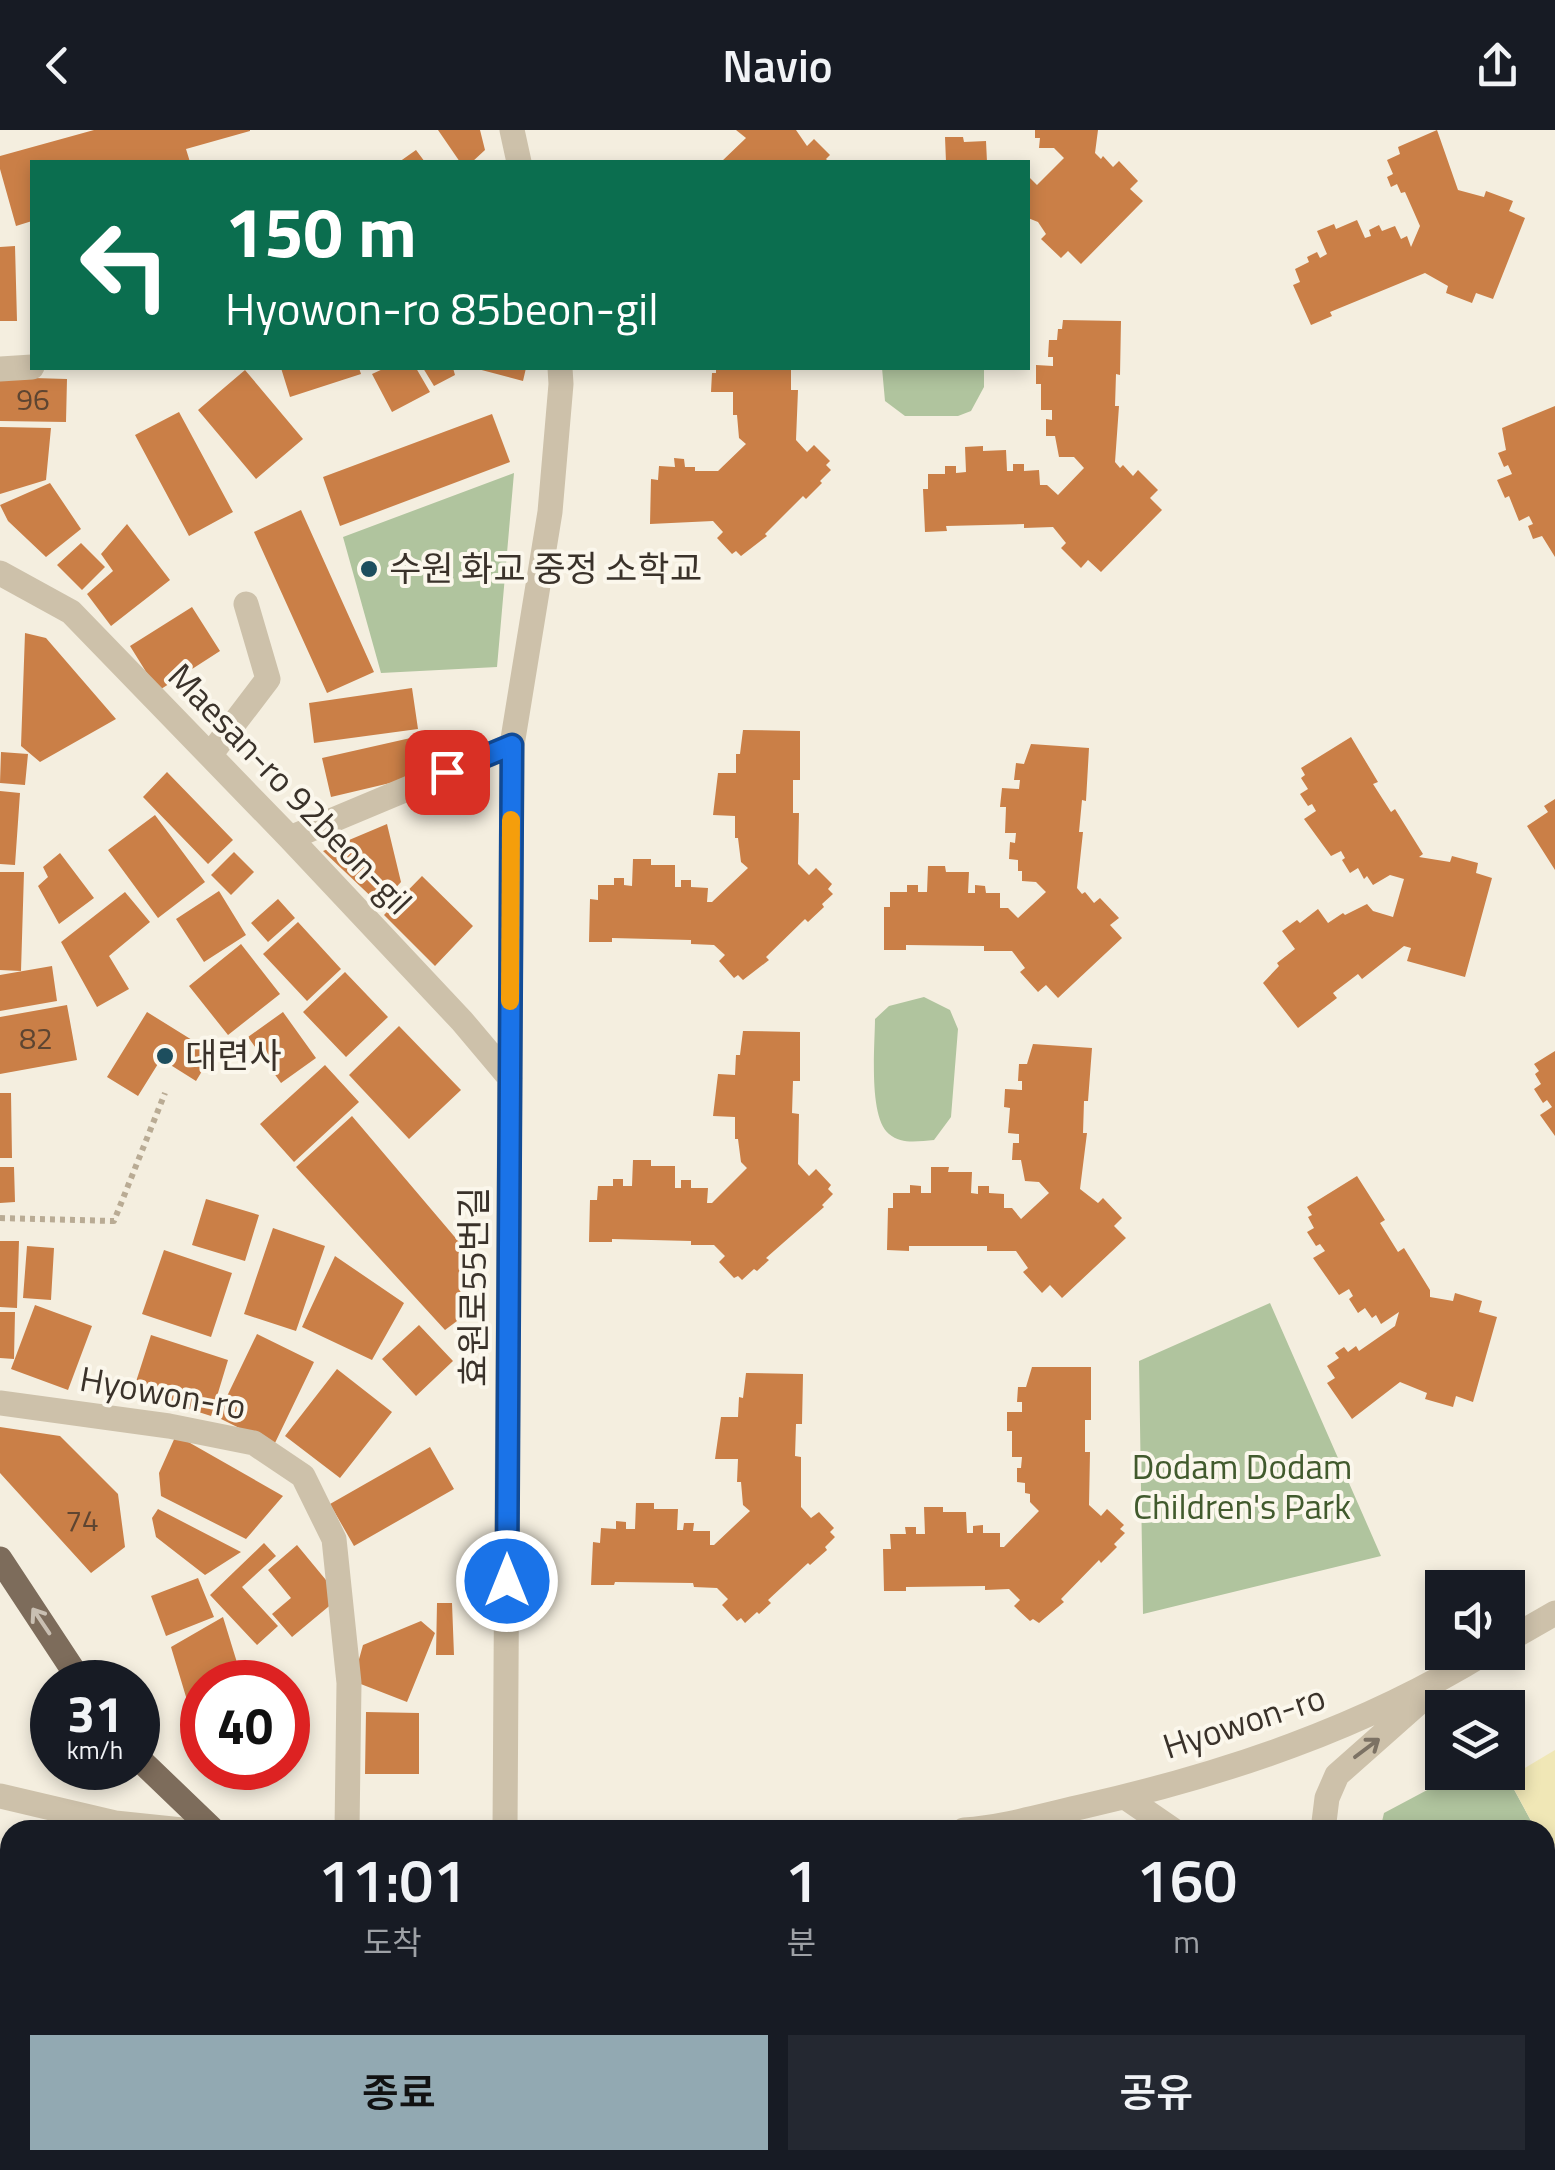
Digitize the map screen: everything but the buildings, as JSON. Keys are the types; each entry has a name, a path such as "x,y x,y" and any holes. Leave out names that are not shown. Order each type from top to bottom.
{"main road":[{"path":"0,1560 67,1660"},
{"path":"160,1779 203,1820"}],"street":[{"path":"512,130 519,160"},
{"path":"0,370 30,367"},
{"name":"효원로55번길","path":"505,1820 512,745 550,512 560,370"},
{"name":"Maesan-ro 92beon-gil","path":"0,573 70,612 290,838 462,1021 510,1078"},
{"path":"210,755 268,679 246,604"},
{"path":"290,838 512,745"},
{"name":"Hyowon-ro","path":"0,1403 169,1426 254,1443 304,1476 334,1539 350,1684 347,1820"},
{"path":"1525,1630 1555,1613"},
{"name":"Hyowon-ro","path":"1036,1820 1249,1761 1350,1724 1457,1670"},
{"path":"1324,1820 1327,1798 1348,1762 1380,1739 1450,1674"},
{"path":"0,1796 102,1820"},
{"path":"1125,1797 1158,1820"}],"path":[{"path":"0,1218 114,1221 165,1093"}],"green space":[{"path":"882,370 984,370 984,387 971,411 958,416 905,416 885,401"},
{"path":"514,473 497,667 381,673 343,537"},
{"path":"924,997 950,1010 958,1029 951,1117 934,1140 905,1141 889,1134 878,1113 875,1019 889,1006"},
{"name":"Dodam Dodam Children's Park","path":"1270,1303 1381,1556 1143,1614 1139,1361"},
{"path":"1427,1790 1514,1790 1531,1820 1382,1820 1384,1813"}],"sand":[{"path":"1555,1750 1555,1820 1531,1820 1514,1790 1525,1790 1525,1768"}],"slow traffic":[{"path":"510,1001 511,820"}],"place":[{"name":"수원 화교 중정 소학교","path":"369,569"},
{"name":"대련사","path":"165,1056"}],"route":[{"path":"447,772 512,745 507,1581"}]}
